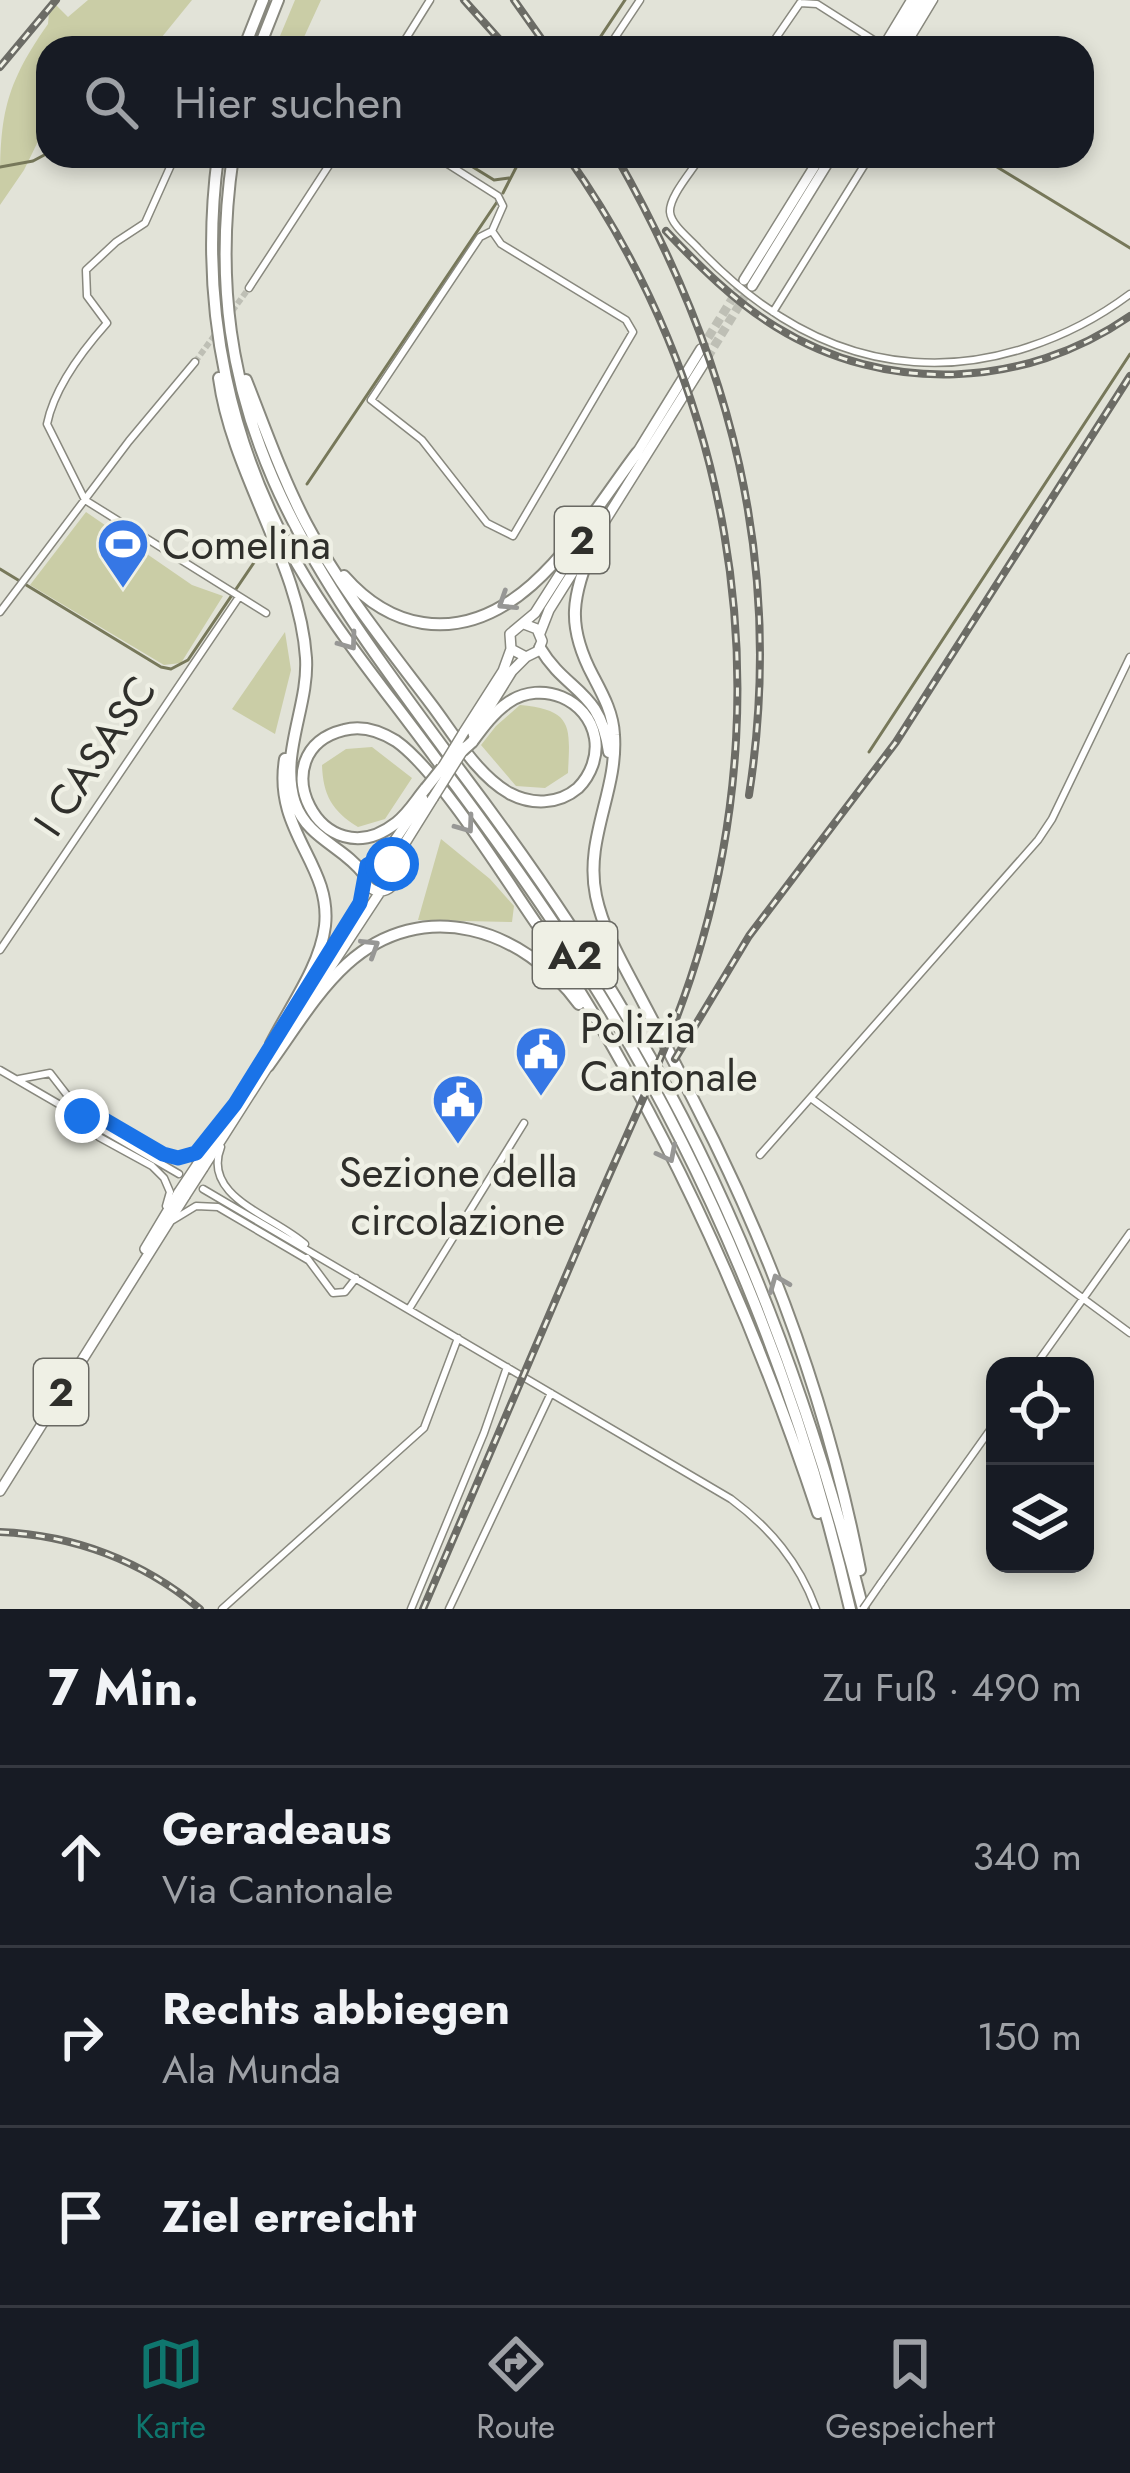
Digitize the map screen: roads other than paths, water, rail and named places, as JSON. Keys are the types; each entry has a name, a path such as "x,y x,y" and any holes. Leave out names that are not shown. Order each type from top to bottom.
{"highway":[{"path":"249,36 263,0"},
{"path":"264,36 278,0"},
{"name":"A2","path":"217,168 212,262 219,380 231,432 303,634 306,674 290,773 296,806 314,833 349,857 365,879"},
{"name":"A2","path":"231,168 226,251 233,344 259,446 302,544 579,938 699,1148 788,1357 864,1609"},
{"name":"A2","path":"233,344 280,465 316,541 378,634 496,784 528,801 557,800 586,779 595,752 593,732 582,711 564,697 541,692 509,702 467,741"},
{"name":"A2","path":"219,346 250,466 300,568 339,629 557,928 637,1058 693,1166 739,1267 790,1400 847,1609"},
{"name":"A2","path":"316,541 354,587 387,611 424,623 468,621 502,607 539,577 637,452"},
{"name":"A2","path":"595,538 576,591 573,623 611,716 614,736 592,856 599,909 732,1178 784,1298 832,1446 864,1609"},
{"name":"A2","path":"540,648 598,712 608,742 610,773"},
{"name":"A2","path":"272,1044 316,959 325,922 321,889 290,824 283,797 284,766 298,716"},
{"name":"A2","path":"442,769 429,792 392,826 371,836 348,837 332,831 314,817 305,800 302,780 313,750 341,730 372,730 407,751 520,901 613,1051 688,1193 760,1355 818,1512 847,1609"},
{"name":"A2","path":"268,1066 329,982 352,960 386,938 432,926 462,926 489,933 529,954 575,998 613,1051"}],"main road":[{"path":"893,36 922,0"},
{"path":"907,36 922,0"},
{"path":"814,168 748,283 824,168"},
{"name":"2","path":"524,624 539,608 704,354 549,610 540,633"},
{"path":"429,792 400,851 394,883 380,892 365,879 368,864 382,859 429,792 467,741 512,671 540,648 540,633 524,624 510,634 511,649 467,741 442,769"},
{"path":"511,649 526,657"},
{"path":"382,859 395,868"},
{"name":"2","path":"0,1491 360,903 365,879"},
{"name":"2","path":"238,1106 380,892"}],"street":[{"path":"408,36 430,0"},
{"path":"616,36 640,0"},
{"path":"777,36 799,1 817,4 867,36"},
{"path":"170,168 148,219 85,272 87,296 107,323 72,365 47,422 85,500 266,613"},
{"path":"249,288 327,168"},
{"path":"454,168 506,206 492,231 480,237 371,400 422,440 487,523 513,536 633,332 626,320 501,244 492,231"},
{"path":"694,168 673,202 670,217 713,263 773,312 795,327 854,351 917,363 995,355 1044,341 1130,293"},
{"path":"773,312 863,168"},
{"path":"0,612 195,362"},
{"name":"I CASASC","path":"0,950 235,594"},
{"path":"760,1155 1038,840 1130,657"},
{"path":"2,1072 20,1079 50,1073 90,1122"},
{"path":"2,1072 179,1174"},
{"path":"35,1076 36,1093"},
{"path":"812,1100 1130,1333"},
{"path":"74,1102 178,1158 199,1150 238,1106"},
{"path":"238,1106 217,1157 221,1185 280,1223 312,1257 334,1293 345,1292 356,1278"},
{"path":"79,1118 164,1178 169,1198 163,1224"},
{"path":"409,1309 524,1123"},
{"path":"203,1189 312,1257"},
{"path":"163,1224 206,1204 226,1210 356,1278 507,1366 745,1509 793,1561 816,1609"},
{"path":"1041,1357 1130,1233"},
{"path":"222,1609 424,1428 458,1338"},
{"path":"411,1609 507,1366"},
{"path":"448,1609 551,1393"},
{"path":"864,1609 986,1436"}],"waterway":[{"path":"601,36 625,0"},
{"path":"0,167 36,159"},
{"path":"474,168 494,180 509,178"},
{"path":"503,193 516,168"},
{"path":"999,168 1130,248"},
{"path":"307,484 497,202"},
{"path":"869,752 1130,354"},
{"path":"0,569 171,669 188,660 255,561"}],"tunnel":[{"path":"701,349 744,280"},
{"path":"707,358 751,286"},
{"path":"195,362 249,288"}],"railway":[{"path":"0,67 56,0"},
{"path":"464,0 496,36"},
{"path":"514,0 540,36"},
{"path":"423,1609 680,1010 702,941 725,839 736,737 736,635 724,533 701,434 667,337 622,244 574,168"},
{"path":"622,168 690,308 739,464 760,626 749,795"},
{"path":"666,231 732,295 776,327 818,349 909,373 1001,369 1046,358 1130,316"},
{"path":"675,1059 749,936 896,742 1130,376"},
{"path":"0,1532 54,1539 106,1554 155,1577 200,1609"}],"place":[{"name":"Comelina","path":"123,590"},
{"name":"Polizia Cantonale","path":"541,1098"},
{"name":"Sezione della circolazione","path":"458,1146"}]}
